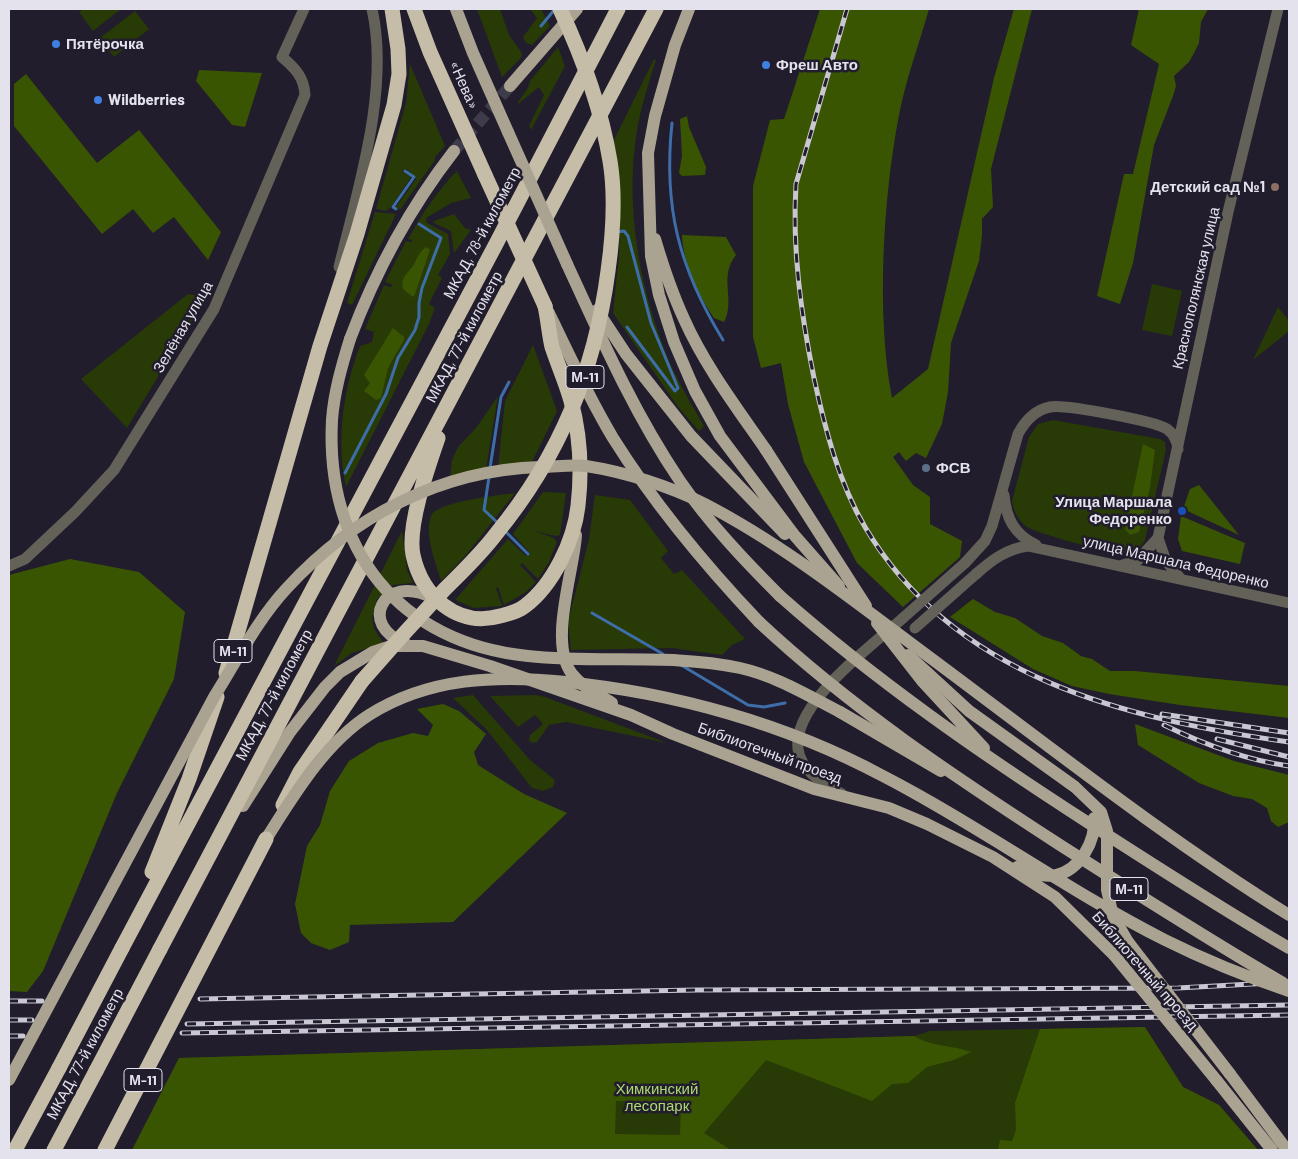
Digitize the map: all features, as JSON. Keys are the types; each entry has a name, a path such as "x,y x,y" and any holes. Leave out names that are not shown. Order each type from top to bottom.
{"highway":[{"name":"М-11","path":"122,948 189,779 232,656 320,346 357,234 394,105 398,66 392,9"},
{"name":"«Нева»","path":"414,9 430,52 545,306"},
{"name":"М-11","path":"105,1150 300,772 362,681 496,534 531,486 559,440 577,400 603,311 611,250 613,200 610,162 599,108 581,52 560,9"},
{"name":"МКАД, 78-й километр","path":"375,472 618,9"},
{"name":"МКАД, 77-й километр","path":"54,1150 656,9"},
{"name":"М-11","path":"460,381 428,464 414,526 413,554 421,581 433,598 451,611 468,618 489,619 523,608 541,593 555,574 567,544 578,507 578,437 571,401 552,345 545,306"},
{"name":"МКАД, 77-й километр","path":"15,1150 375,472"}],"main road":[{"name":"«Нева»","path":"456,9 472,53 567,264"},
{"path":"510,86 577,9"},
{"path":"689,9 675,45 655,116 648,153 651,256 659,295 674,342 695,391 720,436 817,563"},
{"path":"454,150 402,224 366,296 339,376 332,418 334,476 340,509 350,536 383,588 406,609 430,626 481,646 528,656 684,661 740,668 768,676 840,712 971,788"},
{"path":"651,225 666,274 684,320 714,374 766,450 884,633 959,723 1016,776"},
{"path":"567,264 641,418 680,481 715,527 780,596 860,663 964,741 1016,776"},
{"path":"567,264 626,354 690,436 790,539 817,563"},
{"path":"545,306 613,437 654,500 691,548 759,622 789,650 873,718 971,788"},
{"path":"9,1080 214,697 250,639 285,590 318,557 367,519 408,497 468,476 518,468 584,466 640,479 712,508 823,578 1166,834 1289,915"},
{"path":"578,507 576,540 564,604 562,639 565,662 579,682 631,715"},
{"name":"Библиотечный проезд","path":"817,563 913,661 969,711 1087,797 1101,812 1104,820 1107,890 1113,916 1128,942 1287,1150"},
{"path":"433,598 420,592 407,590 397,592 383,604 380,612 383,628 395,639 410,645 438,650 490,666 631,715"},
{"path":"203,866 290,732 325,687 354,661 391,646 410,645"},
{"path":"266,840 302,783 338,742 367,716 395,701 431,687 468,680 504,678 547,680 617,688 713,708 832,752 881,774 954,815 1070,887 1165,940 1242,975 1289,991"},
{"name":"Библиотечный проезд","path":"631,715 680,738 814,789 890,808 993,857 1055,897 1114,955 1272,1150"},
{"name":"М-11","path":"1016,776 1217,906 1289,948"},
{"name":"М-11","path":"971,788 1209,940 1289,987"},
{"path":"993,857 1041,875 1054,876 1066,872 1086,853 1092,839 1095,826 1094,814 1087,797"}],"street":[{"name":"Зелёная улица","path":"9,566 25,559 75,512 114,470 214,309 305,95 304,86 296,70 282,57 304,9"},
{"name":"М-11","path":"320,346 357,192 371,123 379,52 372,9"},
{"name":"Краснополянская улица","path":"1159,425 1170,423 1183,412 1228,212 1278,9"},
{"name":"Краснополянская улица","path":"1158,538 1178,449 1186,400"},
{"path":"852,798 820,781 811,773 798,750 798,739 809,710 818,696 966,563 986,541 1018,434 1025,422 1049,407 1067,407 1159,425 1174,436 1178,449"},
{"path":"1003,487 1005,508 1010,523 1025,538 1043,548"},
{"path":"1120,566 1138,560 1158,538 1166,561 1182,579"},
{"name":"улица Маршала Федоренко","path":"913,661 908,644 915,628 976,574 1002,554 1014,548 1028,546 1043,548 1289,603"}],"green space":[{"path":"83,9 121,9 93,31 79,12"},
{"path":"477,9 500,9 509,35 522,53 521,58 502,77"},
{"path":"530,9 541,9 550,26 532,45 526,43 523,37 537,18"},
{"path":"820,9 929,9 899,115 889,183 883,294 887,365 892,398 928,369 994,78 1014,9 1032,9 991,169 993,207 982,219 979,261 951,343 948,392 942,424 926,458 916,453 906,461 899,452 893,457 913,485 930,497 930,524 962,541 960,557 903,607 857,563 804,462 788,404 781,363 761,368 753,337 753,186 770,120 784,119"},
{"path":"1139,9 1208,9 1201,22 1199,43 1194,53 1189,62 1174,76 1176,86 1154,145 1133,263 1120,304 1097,296 1124,174 1133,174 1159,64 1131,45"},
{"path":"135,11 149,29 114,57 100,38"},
{"path":"558,47 565,66 531,130 529,126 544,95 539,87 518,104 518,102 528,88 530,81"},
{"path":"654,59 656,60 636,134 633,174 635,232 646,290 663,346 674,372 704,426 699,431 678,407 613,313 619,256 620,215 612,144"},
{"path":"410,64 445,146 435,157 435,160 400,210 396,207 416,179 407,169 403,170 403,172 411,177 391,207 386,211 376,209 406,103"},
{"path":"199,70 262,73 245,127 232,125 196,81"},
{"path":"26,74 97,163 139,130 221,232 208,260 174,217 153,233 133,209 102,234 14,126 14,84"},
{"path":"687,116 689,127 706,167 705,175 682,176 679,173 682,156 680,119"},
{"path":"457,171 471,198 451,203 426,218 427,223 448,234 450,254 438,275 442,278 429,304 435,308 429,324 346,487 342,451 345,398 360,346 372,342 374,332 365,329 384,285 391,287 393,285 385,282 406,241 411,242 412,240 408,239 425,212 443,186"},
{"path":"375,212 396,214 352,305 347,303"},
{"path":"454,214 465,228 471,230 454,253 451,231 434,223 434,221"},
{"path":"682,235 726,237 736,255 728,272 728,305 724,322 714,318 697,289 688,268"},
{"path":"426,247 430,250 413,297 403,289 403,281 420,253"},
{"path":"1152,284 1182,291 1172,336 1142,330"},
{"path":"188,294 206,297 127,428 81,379"},
{"path":"1278,307 1289,321 1289,331 1253,360"},
{"path":"393,328 404,337 404,340 388,368 381,398 376,400 364,391 370,383 364,375"},
{"path":"533,345 557,411 532,462 498,468 505,401"},
{"path":"498,396 486,469 450,478 452,460 458,447 476,428"},
{"path":"1053,420 1160,439 1165,442 1166,450 1145,540 1135,551 1120,554 1060,539 1027,527 1017,516 1012,501 1029,437 1038,424"},
{"path":"1143,444 1155,450 1150,487 1139,532 1130,535 1125,529"},
{"path":"1199,485 1239,535 1183,509 1190,489"},
{"path":"543,492 566,493 560,535 555,536 532,530 554,538 557,542 549,562 538,579 522,563 520,565 536,582 526,592 504,605 498,587 496,588 502,606 474,608 455,600 508,539 526,556 530,553 513,534"},
{"path":"515,493 466,555 441,581 429,532 431,516 435,511 456,503"},
{"path":"595,495 630,500 668,551 661,558 674,574 682,570 745,639 732,645 722,655 672,648 571,650 568,622 589,539"},
{"path":"1181,516 1245,543 1240,564 1182,551 1178,539"},
{"path":"402,531 407,570 413,583 392,585 377,599 372,618 374,628 383,643 352,653 334,666"},
{"path":"70,559 139,572 185,612 174,679 117,793 43,971 27,992 9,991 9,575"},
{"path":"973,599 995,612 1015,618 1042,636 1063,643 1081,656 1092,659 1110,671 1135,671 1289,686 1289,718 1180,705 1072,686 1033,669 950,617"},
{"path":"473,695 530,760 555,780 553,787 543,791 532,788 487,730 453,698"},
{"path":"536,695 667,743 566,722 549,725 537,742 532,743 529,740 530,735 543,724 535,715 518,727 490,696"},
{"path":"443,704 459,711 486,734 474,752 478,765 524,794 567,813 453,922 350,925 349,942 330,950 311,943 301,933 295,904 307,846 320,825 330,791 349,761 378,743 413,733 428,736 433,725 417,709"},
{"path":"1135,724 1234,761 1289,775 1289,822 1278,827 1271,821 1267,808 1252,799 1233,796 1199,783 1138,745"},
{"path":"1145,1027 1183,1087 1219,1105 1258,1150 132,1150 179,1058 914,1036 930,1031"},
{"path":"1145,1027 1183,1087 1219,1105 1258,1150 998,1150 1000,1140 1012,1141 1016,1130 1015,1103 1040,1029"},
{"name":"Химкинский лесопарк","path":"914,1036 935,1044 971,1052 954,1060 927,1067 908,1083 892,1084 872,1101 766,1060 704,1133 731,1150 132,1150 179,1058","holes":["616,1101 681,1102 680,1135 615,1134"]}],"waterway":[{"path":"541,26 555,9"},
{"path":"672,123 670,182 678,236 695,288 723,340"},
{"path":"396,209 393,207 414,177 405,171"},
{"path":"345,473 386,394 398,358 415,330 419,317 422,288 441,238 419,224"},
{"path":"616,232 624,231 628,236 651,323 678,388 675,391 627,327"},
{"path":"490,468 501,397 509,382"},
{"path":"489,477 484,510 499,524"},
{"path":"505,531 528,554"},
{"path":"592,613 663,654"},
{"path":"681,665 748,705 764,707 785,703"}],"tunnel":[{"path":"454,151 510,86"}],"railway":[{"path":"847,9 796,184 795,233 802,306 818,397 840,474 865,527 902,579 946,621 996,656 1050,683 1107,704 1167,720 1289,742"},
{"path":"1162,714 1289,733"},
{"path":"1164,725 1194,739 1225,750 1257,760 1289,766"},
{"path":"1217,739 1289,757"},
{"path":"200,999 697,990 1178,988 1289,982"},
{"path":"9,1001 42,1001"},
{"path":"187,1024 1289,1005"},
{"path":"182,1033 1289,1015"},
{"path":"9,1020 32,1020"},
{"path":"9,1036 23,1036"}],"place":[{"name":"Пятёрочка","path":"56,44"},
{"name":"Фреш Авто","path":"766,65"},
{"name":"Wildberries","path":"98,100"},
{"name":"Детский сад №1","path":"1275,187"},
{"name":"ФСВ","path":"926,468"},
{"name":"Улица Маршала Федоренко","path":"1182,511"}]}
